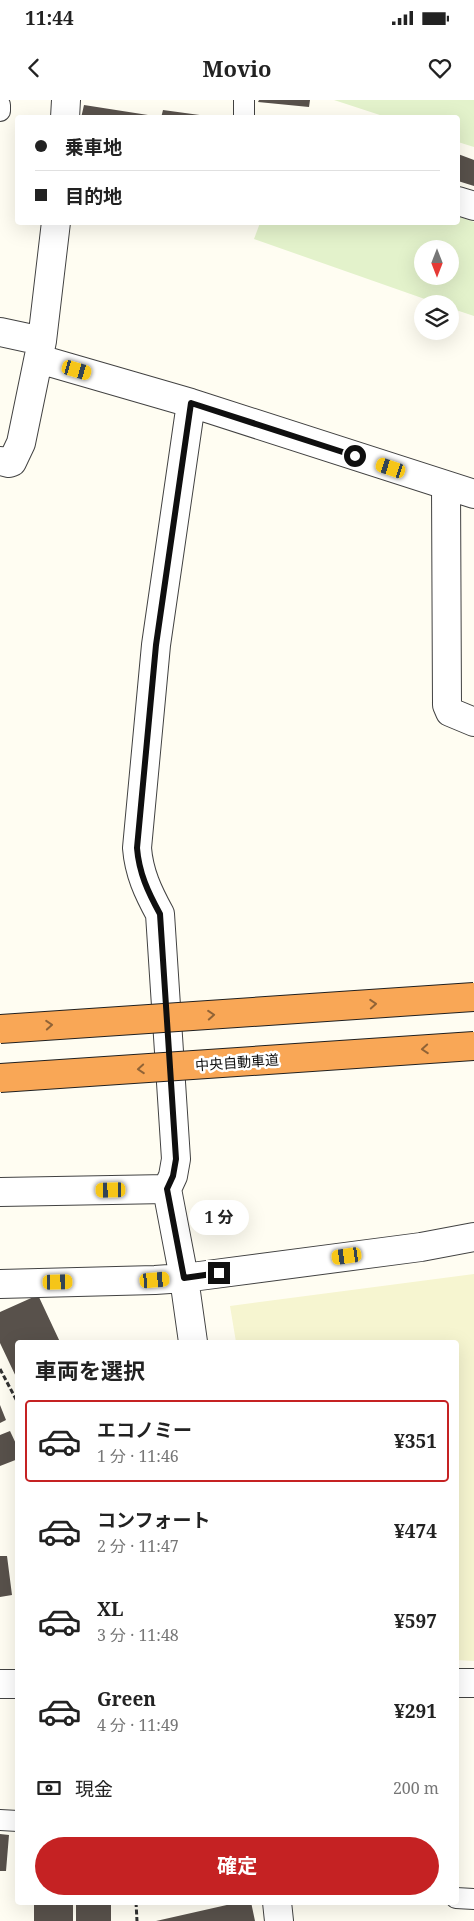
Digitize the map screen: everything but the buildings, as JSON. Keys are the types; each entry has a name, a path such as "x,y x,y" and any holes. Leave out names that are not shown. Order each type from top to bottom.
{"highway":[{"path":"0,1028 474,997"},
{"name":"中央自動車道","path":"0,1078 474,1046"}],"street":[{"path":"65,115 66,100"},
{"path":"460,201 474,206"},
{"path":"0,462 9,463 15,459 21,443 40,350 56,225"},
{"path":"0,332 40,350 191,403 474,494"},
{"path":"191,403 156,645 137,848 138,864 144,883 160,914 176,1159 173,1176 167,1189 184,1278 193,1340"},
{"path":"446,486 447,705 450,712 474,722"},
{"path":"0,1192 167,1189"},
{"path":"0,1284 184,1278 422,1247 474,1237"},
{"path":"459,1683 474,1683"},
{"path":"0,1684 15,1684"},
{"path":"277,1905 279,1921"}],"lane":[{"path":"244,100 244,115"},
{"path":"0,105 0,111"},
{"path":"0,1820 15,1821"},
{"path":"459,1898 474,1899"}],"path":[{"path":"0,1369 15,1397"},
{"path":"136,1905 137,1921"}],"green space":[{"path":"334,100 474,100 474,147 460,143 460,115 380,115"},
{"path":"460,217 474,222 474,316 459,311 459,295 414,295 254,239 259,225 460,225"},
{"path":"474,1274 474,1661 459,1660 459,1340 236,1340 230,1306"}],"route":[{"path":"219,1273 184,1278 167,1189 173,1176 176,1159 160,914 144,883 138,864 137,848 156,645 191,403 355,456"}]}
